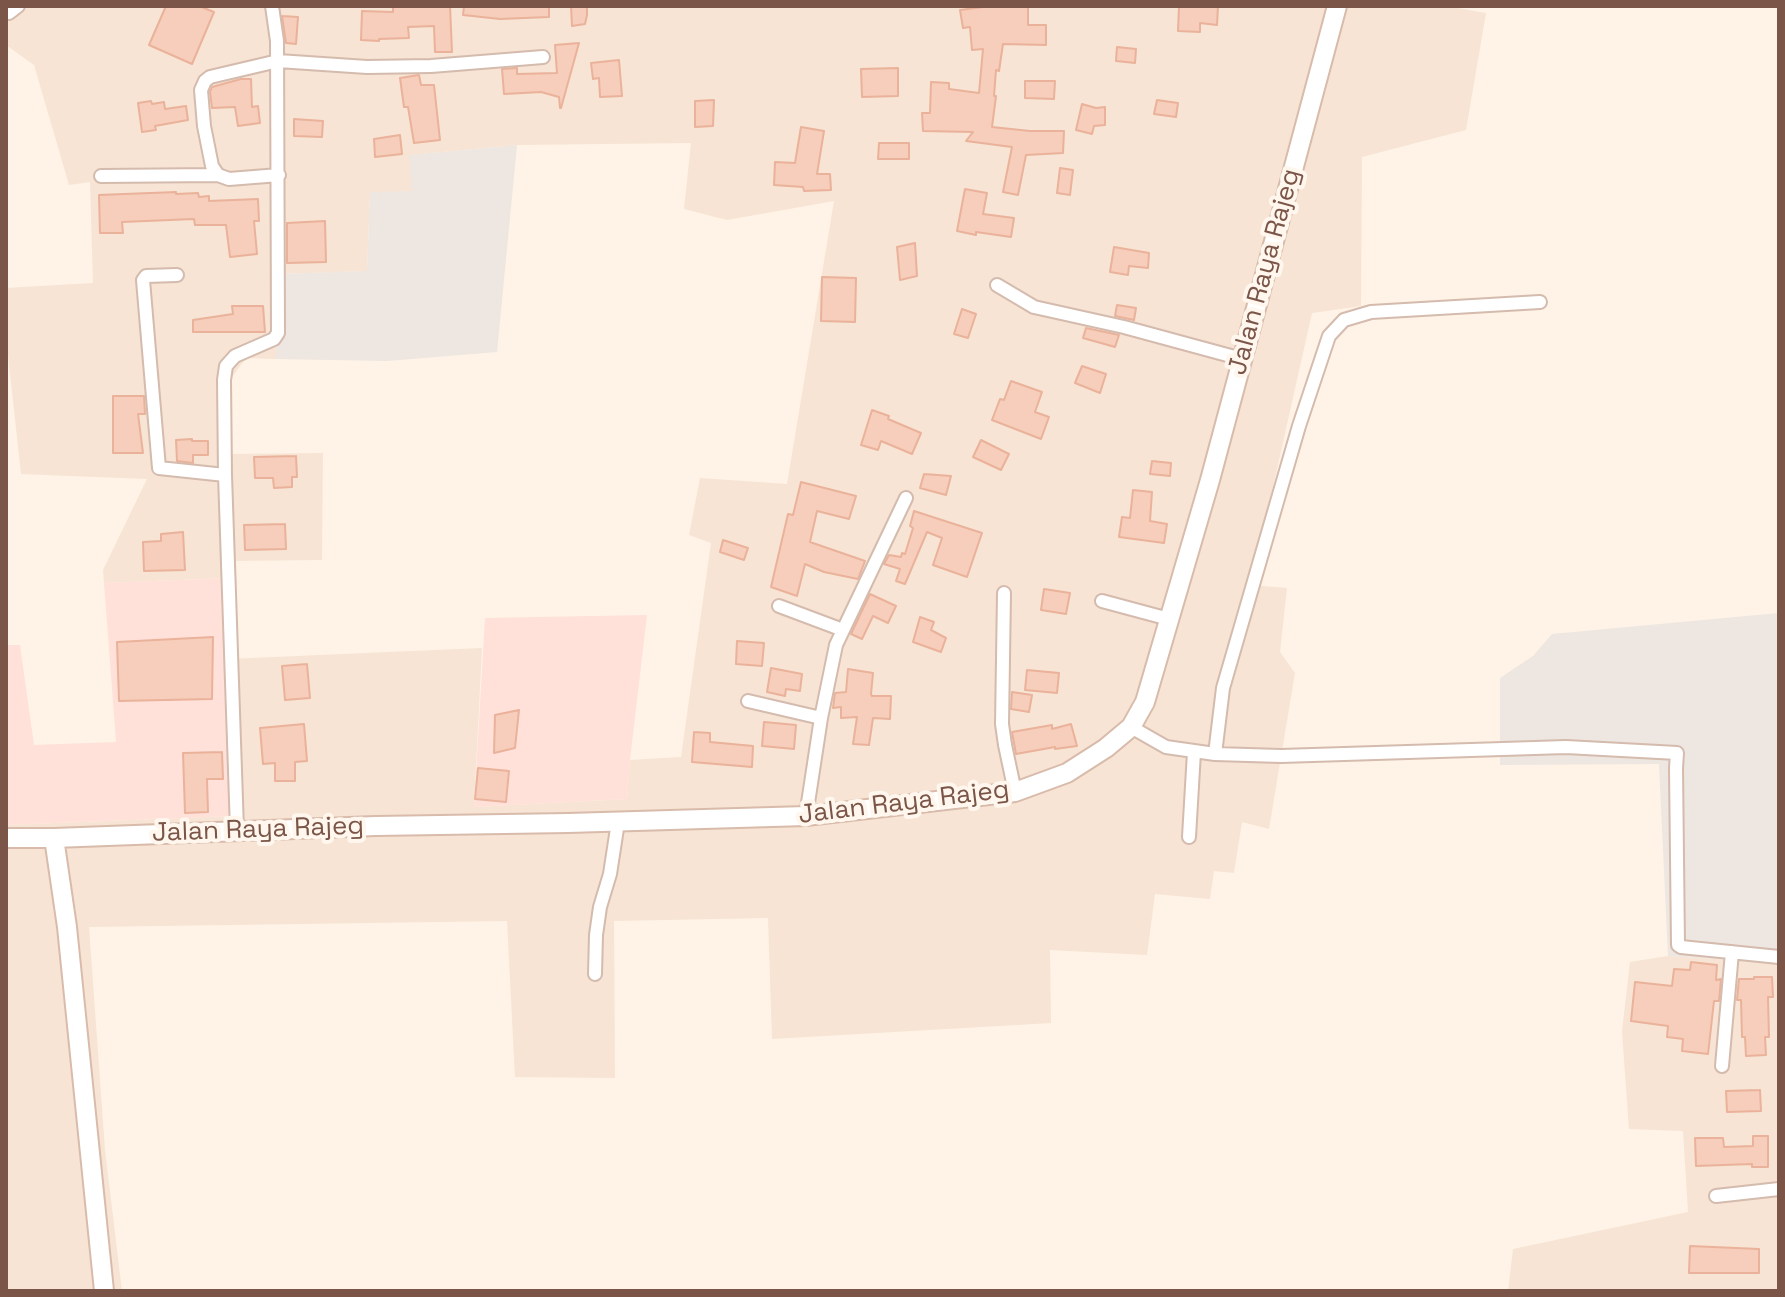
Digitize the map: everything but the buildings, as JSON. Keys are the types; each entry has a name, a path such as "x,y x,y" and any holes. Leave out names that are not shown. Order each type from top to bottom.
{"main road":[{"name":"Jalan Raya Rajeg","path":"6,838 806,816 1015,792 1067,773 1106,748 1131,727 1145,702 1210,480 1333,7"},
{"path":"54,838 67,927 104,1291"}],"street":[{"path":"237,830 224,380 226,366 235,356 274,339 278,333 278,61 272,6"},
{"path":"218,175 212,166 204,126 201,90 210,77 278,61 367,67 431,66 543,57"},
{"path":"101,176 218,175 229,179 279,175"},
{"path":"177,275 146,276 143,280 159,468 225,475"},
{"path":"997,285 1034,307 1124,327 1242,359"},
{"path":"1215,754 1223,688 1299,426 1329,336 1344,320 1371,312 1540,302"},
{"path":"806,816 836,645 906,498"},
{"path":"1004,593 1002,724 1015,792"},
{"path":"1102,601 1169,619"},
{"path":"779,606 843,630"},
{"path":"748,701 821,718"},
{"path":"1131,727 1166,747 1215,754 1281,756 1566,747 1677,753 1678,945 1779,957"},
{"path":"1189,837 1194,752"},
{"path":"595,974 600,907 610,874 618,822"},
{"path":"1722,1066 1732,952"},
{"path":"1716,1196 1779,1189"}],"shaded area":[{"path":"6,6 1446,6 1486,13 1466,130 1362,157 1361,306 1312,313 1251,585 1287,588 1280,652 1295,673 1269,829 1242,822 1234,873 1214,871 1210,899 1155,894 1147,955 1050,950 1051,1023 772,1039 768,918 614,921 615,1078 515,1077 507,921 89,927 105,1150 122,1291 6,1291 6,825 232,816 228,659 482,648 474,807 627,799 630,760 681,757 711,543 689,535 700,478 787,484 834,201 727,220 684,209 691,143 517,145 410,155 412,191 370,193 367,271 278,274 276,359 246,358 227,384 229,454 323,453 322,560 227,561 226,578 104,583 103,570 147,479 21,474 6,337 6,288 93,283 90,182 69,185 34,65 6,45"},
{"path":"517,145 497,352 387,361 276,359 278,274 367,271 370,192 412,191 409,155"},
{"path":"226,578 233,816 6,825 6,645 20,645 34,745 116,742 104,583"},
{"path":"1779,613 1779,963 1668,956 1659,764 1500,765 1500,678 1533,656 1552,634"},
{"path":"647,615 627,799 474,807 485,618"},
{"path":"1668,956 1779,963 1779,1291 1508,1291 1513,1249 1688,1212 1683,1131 1629,1129 1622,1031 1630,962"}]}
